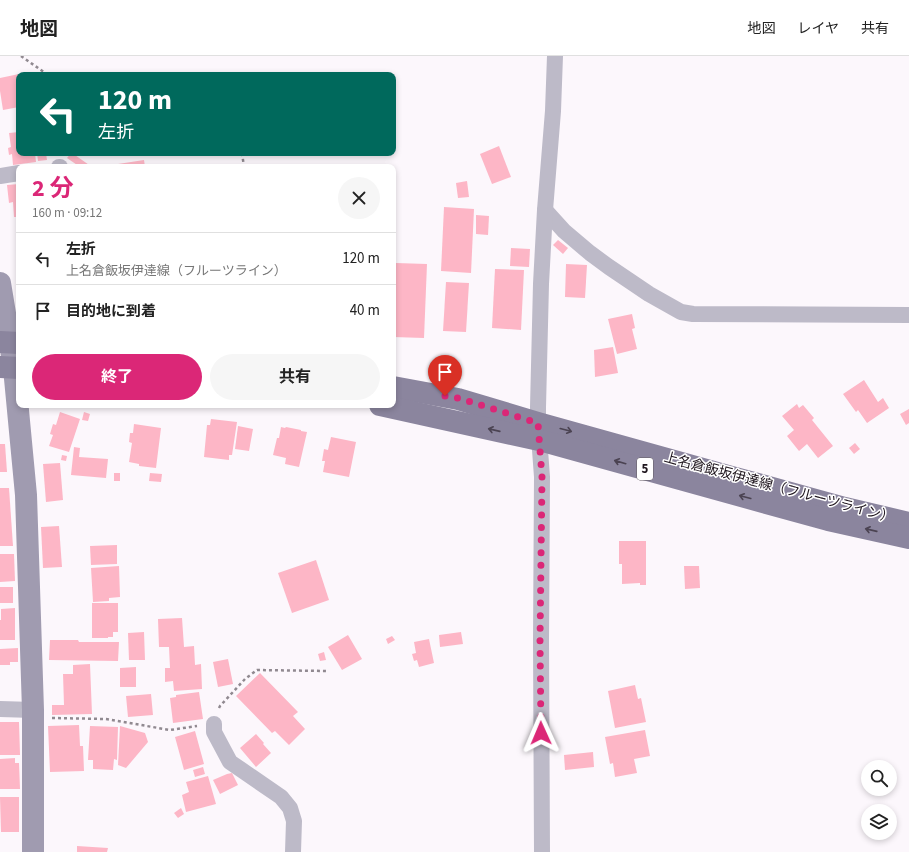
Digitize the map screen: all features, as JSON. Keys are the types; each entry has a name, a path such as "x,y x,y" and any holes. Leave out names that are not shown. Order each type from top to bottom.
{"main road":[{"name":"上名倉飯坂伊達線（フルーツライン）","path":"396,388 458,398 539,432 828,520 909,538"},
{"name":"上名倉飯坂伊達線（フルーツライン）","path":"396,408 539,432 732,477 846,508 909,522"}],"street":[{"path":"542,852 540,641 542,477 539,432 541,284 553,112 555,56"},
{"path":"0,176 16,173"},
{"path":"545,210 564,231 590,253 649,294 682,312 693,314 909,315"},
{"path":"0,283 10,343 11,367 26,495 33,714 33,852"},
{"path":"0,709 33,714"},
{"path":"214,724 214,732 230,762 281,797 290,808 294,821 293,852"}],"path":[{"path":"21,56 44,72"},
{"path":"33,714 106,719 170,730 214,724 220,706 245,679 257,670 326,672"}],"building":[{"path":"16,75 16,108 3,110 0,91 0,78"},
{"path":"16,132 16,156 35,156 36,162 13,165 12,154 9,155 8,148 11,147 9,133"},
{"path":"499,146 511,177 492,184 480,154"},
{"path":"37,156 46,156 47,160 38,161"},
{"path":"69,156 76,156 88,164 76,164 67,158"},
{"path":"144,160 145,164 118,164"},
{"path":"467,181 469,197 458,198 456,183"},
{"path":"16,184 16,217 14,217 13,202 9,203 7,185"},
{"path":"444,207 474,209 471,273 441,271"},
{"path":"476,215 489,216 488,235 476,234"},
{"path":"558,240 568,248 563,254 553,245"},
{"path":"511,248 530,249 529,267 510,266"},
{"path":"396,263 427,264 424,338 396,337"},
{"path":"566,264 587,265 585,298 565,297"},
{"path":"495,269 524,270 521,330 492,328"},
{"path":"446,282 469,283 466,332 443,331"},
{"path":"632,314 635,328 632,329 637,349 617,354 608,319"},
{"path":"613,347 618,373 595,377 594,350"},
{"path":"864,380 878,402 883,398 889,408 867,423 858,410 856,412 843,394"},
{"path":"797,404 799,408 803,405 814,418 812,420 833,446 818,458 807,444 799,451 787,436 794,430 782,416"},
{"path":"909,409 909,423 906,425 900,414"},
{"path":"60,412 80,419 69,452 49,446 53,435 50,434 53,424 56,425"},
{"path":"84,412 90,414 88,421 82,420"},
{"path":"211,419 237,422 232,455 229,455 229,460 204,457 207,425 210,425"},
{"path":"134,424 161,428 156,468 139,466 139,464 129,462 132,443 129,442 130,433 133,433"},
{"path":"238,426 253,429 249,451 235,449"},
{"path":"281,427 307,432 299,467 285,464 286,458 273,455"},
{"path":"331,437 356,442 349,477 323,472 325,461 322,461 324,449 328,450"},
{"path":"855,443 860,449 854,454 849,448"},
{"path":"0,444 5,444 7,472 0,472"},
{"path":"74,447 80,448 79,457 108,459 106,478 71,475"},
{"path":"62,455 67,456 66,461 61,460"},
{"path":"60,463 63,500 46,502 43,464"},
{"path":"114,473 120,473 120,481 114,481"},
{"path":"150,473 162,474 161,482 149,481"},
{"path":"0,488 9,488 13,546 0,546"},
{"path":"59,526 62,567 43,568 41,527"},
{"path":"619,541 646,541 646,585 640,585 640,583 622,584 622,564 619,564"},
{"path":"117,545 117,564 91,565 90,546"},
{"path":"0,554 14,554 15,581 0,582"},
{"path":"316,560 329,600 292,613 278,573"},
{"path":"119,566 120,597 109,598 109,601 93,602 91,568"},
{"path":"684,566 699,566 700,588 685,589"},
{"path":"0,587 13,587 13,603 0,603"},
{"path":"92,603 118,603 118,632 113,632 113,637 92,638"},
{"path":"15,608 15,640 0,640 1,609"},
{"path":"182,618 184,647 194,646 195,665 201,664 202,689 174,691 173,681 165,682 165,668 170,668 169,647 159,647 158,619"},
{"path":"144,632 145,660 129,660 128,633"},
{"path":"461,632 463,644 440,647 439,635"},
{"path":"348,635 362,659 342,670 328,647"},
{"path":"392,636 395,640 388,644 386,639"},
{"path":"429,639 434,663 419,667 417,660 414,661 412,654 416,653 414,642"},
{"path":"50,640 119,642 118,661 49,660"},
{"path":"18,648 18,662 10,662 10,665 0,665 0,649"},
{"path":"324,652 326,660 320,661 318,654"},
{"path":"228,659 233,684 218,687 213,662"},
{"path":"90,664 92,714 52,715 52,705 64,705 63,674 73,674 73,665"},
{"path":"136,667 136,687 120,687 120,668"},
{"path":"260,673 298,712 293,716 305,729 289,745 275,731 272,733 236,696"},
{"path":"635,685 638,699 641,698 646,722 615,728 608,691"},
{"path":"199,692 203,719 173,723 170,698 176,697 176,695"},
{"path":"151,694 153,715 128,717 126,696"},
{"path":"0,722 19,722 20,755 0,755"},
{"path":"79,725 80,746 83,746 84,771 50,772 48,726"},
{"path":"90,726 118,727 117,760 114,759 113,770 93,769 93,760 88,760"},
{"path":"120,726 145,733 148,742 126,768 118,765"},
{"path":"645,730 650,756 634,759 637,773 615,777 613,763 610,764 605,737"},
{"path":"195,731 204,764 184,770 175,737"},
{"path":"256,734 271,753 256,767 240,748"},
{"path":"593,752 594,767 565,770 564,755"},
{"path":"15,758 15,763 19,763 20,789 0,789 0,759"},
{"path":"203,767 205,774 195,777 193,770"},
{"path":"232,773 238,785 220,794 213,780"},
{"path":"208,776 216,804 186,812 182,795 189,792 186,782"},
{"path":"0,797 19,797 19,832 1,832"},
{"path":"181,808 184,814 178,818 174,813"},
{"path":"77,846 108,848 107,852 77,852"}],"route":[{"path":"445,396 458,398 538,423 542,477 540,641 541,733"}]}
